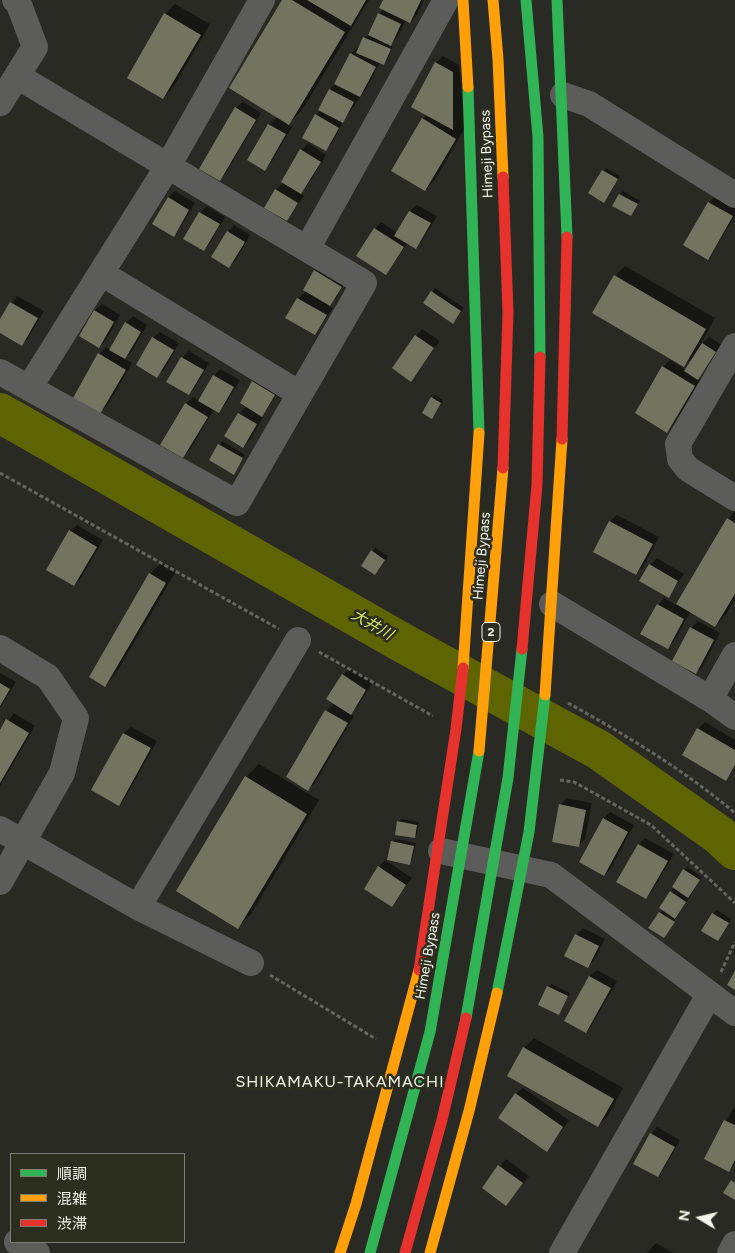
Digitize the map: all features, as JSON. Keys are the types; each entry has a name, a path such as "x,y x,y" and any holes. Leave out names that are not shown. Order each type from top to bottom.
{"main road":[{"path":"340,1253 356,1204 419,969 456,729 466,644 479,434 466,31 463,0"},
{"name":"Himeji Bypass","path":"370,1253 430,1032 478,764 503,483 508,312 498,59 493,0"},
{"path":"405,1253 442,1120 472,990 508,778 527,608 537,485 541,327 538,136 526,0"},
{"path":"430,1253 449,1188 488,1028 522,868 545,691 564,439 567,279 563,96 557,0"}],"street":[{"path":"29,388 168,166 262,0"},
{"path":"308,249 446,0"},
{"path":"0,103 35,47 25,6"},
{"path":"0,372 237,503 364,283 17,76"},
{"path":"563,96 589,104 735,195"},
{"path":"101,273 300,394"},
{"path":"735,346 678,444 680,459 688,469 735,498"},
{"path":"552,604 710,699 735,717"},
{"path":"138,907 298,640"},
{"path":"0,648 48,677 76,718 62,773 0,882"},
{"path":"710,699 735,655"},
{"path":"0,829 138,907 250,963"},
{"path":"437,851 551,874 735,1013"},
{"path":"562,1253 709,995"},
{"path":"19,1243 37,1253"},
{"path":"730,1253 735,1244"}],"path":[{"path":"0,473 456,729"},
{"path":"545,691 600,720 700,784 735,813"},
{"path":"535,774 574,782 651,825 735,903"},
{"path":"709,995 735,942"},
{"path":"250,963 396,1052"}],"building":[{"path":"282,0 292,0 345,32 289,125 229,88"},
{"path":"307,0 366,0 351,26"},
{"path":"383,0 421,0 410,23 379,8"},
{"path":"164,13 201,35 163,99 127,78"},
{"path":"378,13 401,24 391,46 368,35"},
{"path":"363,37 391,49 384,65 356,53"},
{"path":"350,53 376,67 360,97 334,84"},
{"path":"435,62 453,72 453,130 411,107"},
{"path":"329,89 354,102 343,123 318,110"},
{"path":"235,107 256,120 220,181 199,169"},
{"path":"315,114 339,128 326,151 302,138"},
{"path":"422,118 456,139 425,191 391,171"},
{"path":"268,124 286,134 265,171 247,160"},
{"path":"300,149 321,162 301,194 281,182"},
{"path":"602,170 618,179 604,203 588,193"},
{"path":"275,189 298,203 287,221 264,208"},
{"path":"619,194 638,204 631,216 612,206"},
{"path":"168,197 189,210 174,237 152,224"},
{"path":"708,202 733,216 708,260 683,245"},
{"path":"409,211 431,223 416,249 394,236"},
{"path":"199,212 220,224 204,251 183,239"},
{"path":"374,228 404,247 386,275 356,256"},
{"path":"227,231 245,242 229,268 211,257"},
{"path":"314,270 342,287 330,306 303,290"},
{"path":"614,275 706,329 684,367 592,313"},
{"path":"431,291 461,311 453,324 423,303"},
{"path":"297,298 327,315 315,335 285,318"},
{"path":"10,302 38,318 22,346 0,333 0,319"},
{"path":"94,310 114,322 99,348 79,336"},
{"path":"125,322 141,332 125,359 109,350"},
{"path":"415,335 434,348 411,382 392,368"},
{"path":"152,337 174,350 157,378 136,365"},
{"path":"702,343 716,352 698,380 684,371"},
{"path":"98,353 126,370 100,414 73,398"},
{"path":"181,357 204,370 189,395 166,382"},
{"path":"662,366 695,386 667,433 635,413"},
{"path":"213,375 234,387 219,413 198,401"},
{"path":"252,381 275,395 262,417 240,403"},
{"path":"431,397 441,403 432,419 422,413"},
{"path":"185,403 208,417 183,458 160,445"},
{"path":"238,413 257,424 243,448 224,436"},
{"path":"218,444 243,458 234,475 209,460"},
{"path":"727,518 735,523 735,594 715,627 676,604"},
{"path":"609,521 653,544 636,575 593,552"},
{"path":"69,530 97,547 74,586 46,570"},
{"path":"371,550 385,560 375,575 361,566"},
{"path":"649,564 678,581 669,598 639,581"},
{"path":"149,573 166,583 105,687 89,677"},
{"path":"657,604 684,619 668,649 640,634"},
{"path":"690,627 714,640 696,674 672,661"},
{"path":"342,674 366,690 351,715 326,699"},
{"path":"0,683 10,689 0,706"},
{"path":"325,710 348,723 308,791 286,777"},
{"path":"6,719 29,733 0,783 0,730"},
{"path":"697,728 735,750 735,765 726,781 682,755"},
{"path":"123,733 151,748 119,806 91,790"},
{"path":"245,776 307,814 238,929 176,891"},
{"path":"559,804 586,810 579,847 552,842"},
{"path":"603,818 628,832 604,876 579,862"},
{"path":"397,821 417,825 415,838 395,835"},
{"path":"391,841 414,846 410,865 387,860"},
{"path":"638,844 668,861 646,899 616,882"},
{"path":"378,866 406,885 392,907 364,889"},
{"path":"683,869 700,880 688,898 672,887"},
{"path":"670,891 686,902 675,919 659,908"},
{"path":"659,912 675,922 664,938 648,928"},
{"path":"712,913 729,923 718,941 701,931"},
{"path":"575,934 599,946 588,968 564,956"},
{"path":"735,971 735,990 727,985"},
{"path":"589,976 611,988 586,1033 564,1021"},
{"path":"547,986 568,996 559,1015 538,1005"},
{"path":"523,1047 614,1099 598,1127 507,1076"},
{"path":"515,1093 563,1127 547,1152 498,1118"},
{"path":"724,1120 735,1125 735,1160 729,1172 704,1159"},
{"path":"650,1133 675,1147 658,1177 633,1164"},
{"path":"498,1165 523,1183 506,1206 482,1188"},
{"path":"731,1180 735,1183 735,1200 723,1193"}],"waterway":[{"name":"大井川","path":"0,413 401,642 599,750 719,835 735,850"}],"traffic: fast":[{"path":"526,0 538,137 540,357"},
{"path":"557,0 567,237"},
{"path":"468,87 479,433"},
{"path":"466,1018 508,778 522,649"},
{"path":"497,993 529,832 545,695"},
{"path":"370,1253 430,1032 479,751"}],"traffic: slow":[{"path":"463,0 468,87"},
{"path":"493,0 498,59 503,177"},
{"path":"463,668 479,433"},
{"path":"545,695 562,439"},
{"path":"479,751 503,468"},
{"path":"340,1253 356,1204 419,970"},
{"path":"430,1253 469,1111 497,993"}],"traffic: jam":[{"path":"503,177 508,312 503,468"},
{"path":"562,439 567,237"},
{"path":"522,649 537,485 540,357"},
{"path":"419,970 456,729 463,668"},
{"path":"405,1253 442,1120 466,1018"}],"district":[{"name":"SHIKAMAKU-TAKAMACHI","path":"340,1082"}]}
